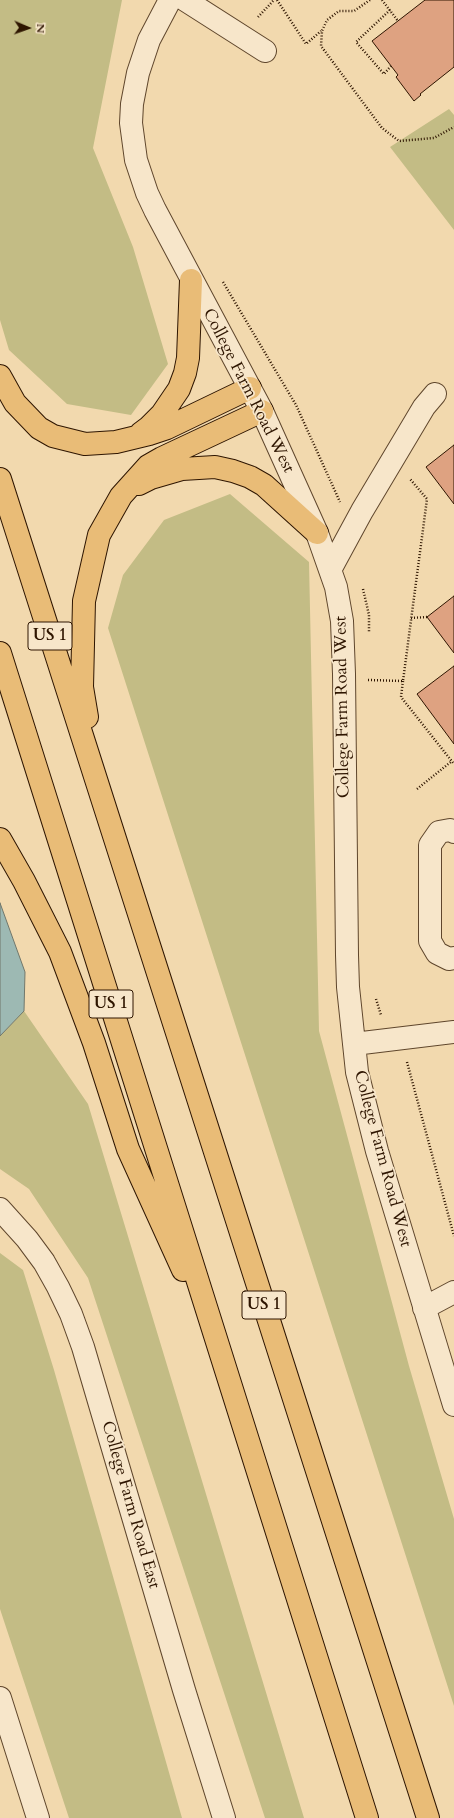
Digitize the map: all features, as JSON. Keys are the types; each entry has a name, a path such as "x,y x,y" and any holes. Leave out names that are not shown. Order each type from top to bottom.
{"highway":[{"path":"133,439 149,427 162,414 179,389 185,373 188,358 191,280"},
{"path":"0,376 15,404 39,428 53,436 70,441 101,444 133,439 167,428 250,388"},
{"path":"100,793 82,687 84,601 99,535 122,496 136,477 148,466 262,411"},
{"path":"122,496 136,486 164,473 182,469 216,467 250,477 264,485 317,533"},
{"name":"US 1","path":"0,479 428,1818"},
{"name":"US 1","path":"0,653 367,1818"},
{"path":"0,839 24,881 60,952 94,1043 128,1149 222,1355"}],"street":[{"name":"College Farm Road West","path":"170,0 149,40 138,73 132,104 131,123 136,160 147,193 191,280 262,411 317,533 340,603 344,674 348,988 354,1044 369,1125 454,1405"},
{"path":"185,0 265,51"},
{"path":"330,570 362,511 424,407 435,394"},
{"path":"454,832 450,830 439,832 430,845 430,941 437,953 449,959 454,958"},
{"path":"354,1044 454,1032"},
{"name":"College Farm Road East","path":"0,1209 27,1239 44,1262 68,1307 83,1347 184,1690 224,1818"},
{"path":"424,1308 454,1292"},
{"path":"0,1698 38,1818"}],"path":[{"path":"240,35 275,0 306,44 322,31"},
{"path":"370,0 354,11 338,11 327,20 322,31 321,46 382,128 399,141 434,138 454,127"},
{"path":"382,0 398,21"},
{"path":"390,10 356,42 384,74 391,66"},
{"path":"220,277 296,404 344,512 353,506 362,511"},
{"path":"407,475 427,499 401,697 453,763 417,789"},
{"path":"363,587 370,615 369,637"},
{"path":"411,618 427,617"},
{"path":"369,674 368,681 403,681"},
{"path":"375,995 381,1015 399,1020 401,1038 410,1077 454,1236"}],"shaded area":[{"path":"0,0 122,0 93,148 133,247 168,364 131,415 67,404 9,350 0,320"},
{"path":"449,109 454,115 454,230 390,147"},
{"path":"230,494 309,562 319,1031 409,1366 454,1519 454,1706 108,628 123,575 164,520"},
{"path":"24,1011 88,1104 304,1818 265,1818 88,1278 29,1189 0,1169 0,1036"},
{"path":"0,1253 23,1270 54,1370 182,1818 69,1818 0,1609"}],"water":[{"path":"0,903 25,972 24,1011 0,1036"}],"building":[{"path":"425,0 454,0 454,67 420,94 421,95 414,101 396,77 398,75 372,41"},
{"path":"454,445 454,504 426,467"},
{"path":"454,596 454,653 427,617"},
{"path":"454,666 454,744 417,694"}]}
